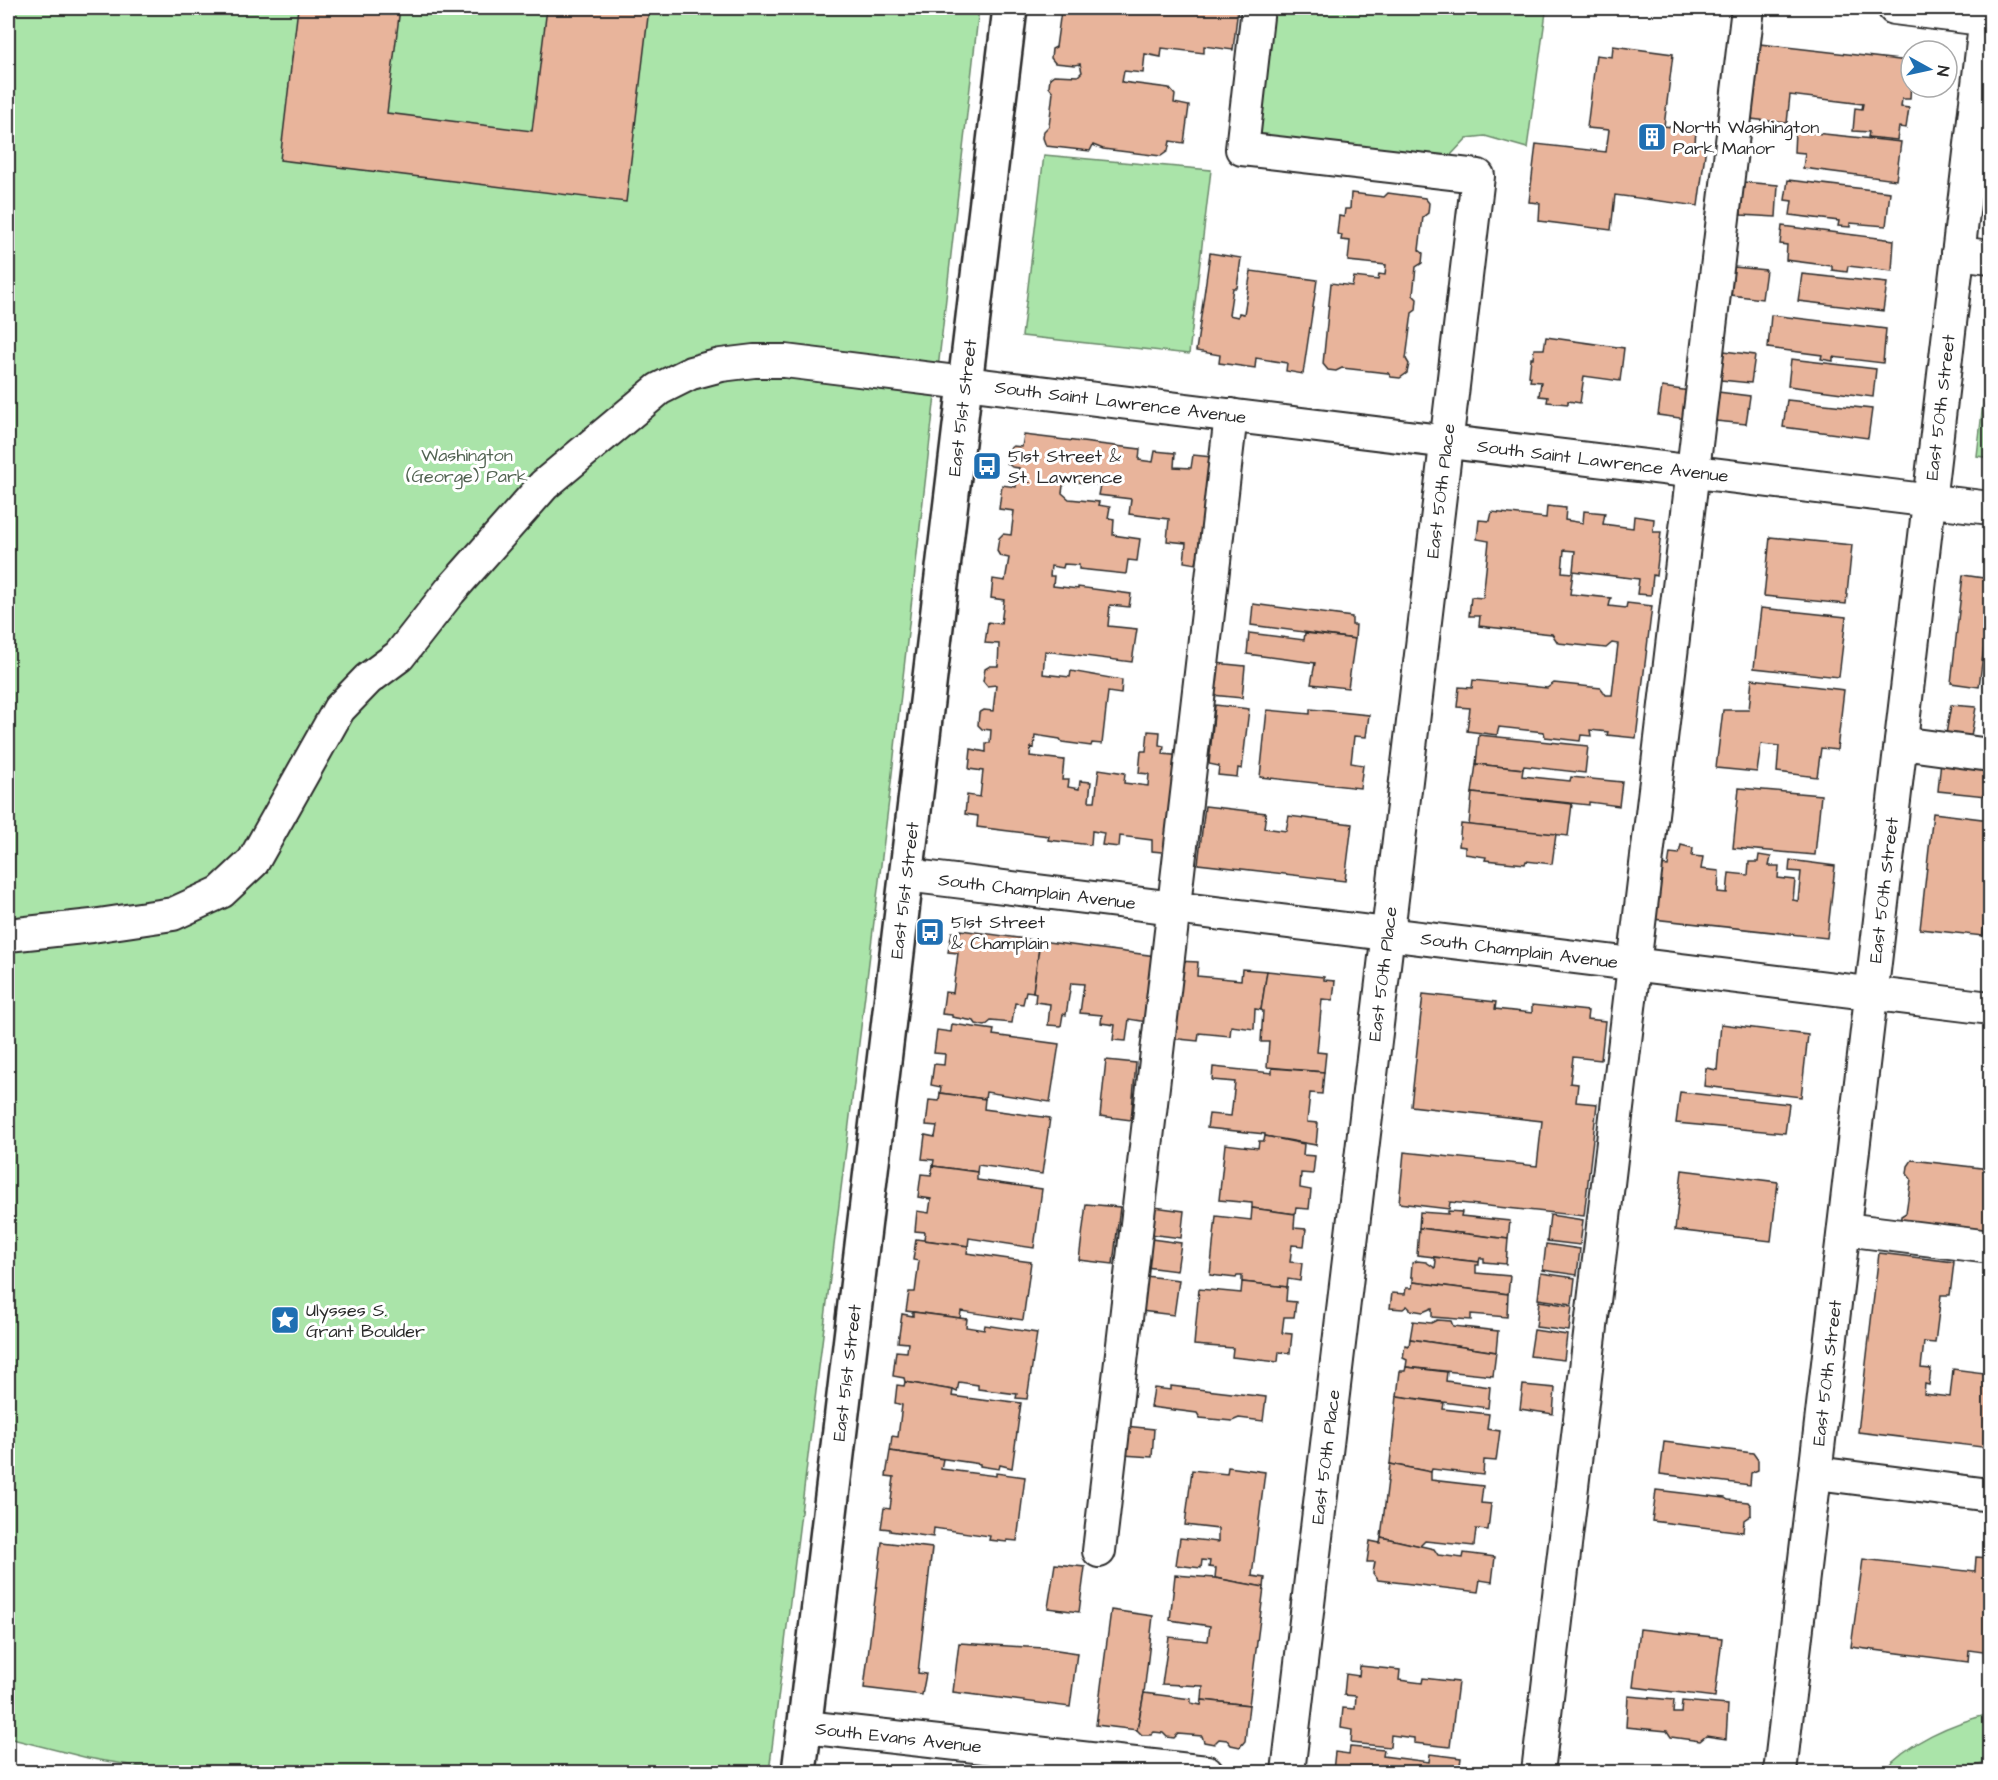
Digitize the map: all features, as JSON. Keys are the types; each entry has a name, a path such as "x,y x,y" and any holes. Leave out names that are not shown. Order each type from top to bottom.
{"main road":[{"name":"East 51st Street","path":"799,1773 1010,8"}],"street":[{"name":"East 50th Place","path":"1258,8 1242,149 1478,176 1288,1773"},
{"path":"1538,1773 1748,8"},
{"path":"1894,8 1988,15"},
{"name":"East 50th Street","path":"1780,1773 1958,253 1988,15"},
{"path":"1958,253 1990,257"},
{"name":"South Saint Lawrence Avenue","path":"8,935 173,914 221,892 254,862 339,709 368,679 399,656 450,591 544,484 659,388 691,373 721,365 785,360 1990,508"},
{"path":"1099,1551 1231,415"},
{"path":"1901,743 1990,754"},
{"name":"South Champlain Avenue","path":"906,875 1990,1008"},
{"path":"1844,1229 1990,1247"},
{"path":"1816,1473 1990,1495"},
{"name":"South Evans Avenue","path":"805,1727 1207,1773"}],"green space":[{"name":"Washington (George) Park","path":"8,8 979,8 889,800 769,1772 171,1772 88,1758 8,1738"},
{"path":"1273,8 1509,8 1546,12 1527,148 1485,136 1467,138 1450,156 1258,139"},
{"path":"1044,155 1211,170 1189,354 1022,336"},
{"path":"1990,341 1990,458 1977,456"},
{"path":"1990,1714 1990,1762 1960,1772 1882,1772 1904,1752 1932,1735 1946,1728"}],"building":[{"path":"298,8 400,8 387,113 532,131 547,8 649,8 626,202 280,160"},
{"path":"1059,8 1238,8 1233,50 1204,46 1204,53 1162,48 1161,57 1145,54 1143,73 1124,71 1122,82 1169,88 1175,95 1174,103 1189,106 1184,143 1170,141 1168,151 1161,156 1103,149 1093,145 1090,151 1046,146 1043,138 1044,131 1049,126 1053,92 1049,87 1050,78 1054,75 1078,76 1082,72 1080,64 1055,63 1051,58 1052,49 1056,47 1061,11"},
{"path":"1751,43 1899,60 1899,99 1902,99 1901,107 1909,108 1906,128 1899,127 1897,140 1868,137 1869,132 1853,131 1855,108 1862,109 1863,104 1790,95 1787,123 1742,118"},
{"name":"North Washington Park Manor","path":"1613,46 1673,54 1664,126 1696,130 1695,144 1706,146 1698,206 1615,195 1611,230 1539,221 1540,203 1529,202 1536,144 1606,152 1609,130 1587,128 1596,55 1612,57"},
{"path":"1795,131 1901,142 1896,180 1803,168 1805,153 1794,152"},
{"path":"1788,180 1890,192 1886,226 1850,223 1850,227 1838,226 1839,221 1790,215 1792,201 1785,200"},
{"path":"1743,182 1778,185 1776,217 1741,215"},
{"path":"1351,193 1384,197 1388,193 1425,198 1429,203 1428,213 1423,217 1419,250 1423,253 1422,263 1416,267 1413,295 1417,299 1416,310 1412,313 1406,359 1409,364 1407,373 1400,378 1391,377 1388,373 1342,368 1336,371 1328,370 1323,364 1331,283 1352,286 1354,277 1378,280 1379,274 1385,275 1386,265 1348,261 1350,241 1341,240 1342,235 1337,234 1339,216 1344,217 1345,209 1350,209"},
{"path":"1782,226 1894,240 1892,271 1848,266 1847,272 1832,270 1832,266 1786,260 1787,245 1780,244"},
{"path":"1210,253 1241,258 1237,288 1233,288 1229,315 1238,317 1239,313 1244,314 1251,271 1317,280 1303,374 1286,371 1287,363 1256,358 1255,368 1219,363 1220,355 1196,351"},
{"path":"1734,267 1766,270 1762,299 1731,295"},
{"path":"1802,274 1887,283 1883,311 1798,301"},
{"path":"1771,315 1886,329 1883,363 1833,357 1833,361 1821,359 1822,355 1768,348"},
{"path":"1546,337 1624,348 1620,381 1584,376 1580,403 1547,402 1548,397 1539,396 1541,382 1530,381 1529,376 1534,349 1544,349"},
{"path":"1724,351 1755,355 1751,383 1721,380"},
{"path":"1791,359 1876,369 1873,397 1788,386"},
{"path":"1662,387 1690,391 1687,419 1658,415"},
{"path":"1718,392 1750,396 1746,424 1716,421"},
{"path":"1787,400 1872,409 1868,438 1783,427"},
{"path":"1024,435 1140,449 1139,460 1153,462 1155,451 1175,453 1174,467 1191,468 1193,455 1212,457 1206,555 1198,553 1196,564 1184,562 1186,543 1167,541 1169,519 1129,514 1131,499 1098,495 1100,485 1070,481 1063,486 1062,493 1069,499 1099,502 1098,505 1110,507 1108,518 1114,519 1113,535 1140,539 1137,561 1128,560 1126,574 1079,569 1079,565 1064,564 1063,568 1051,566 1050,576 1054,576 1053,586 1131,594 1129,607 1110,605 1108,626 1137,629 1132,662 1045,651 1043,674 1070,677 1071,671 1122,680 1121,694 1108,692 1102,744 1092,743 1091,746 1035,735 1034,748 1031,747 1030,756 1064,760 1062,780 1069,780 1068,787 1079,789 1080,781 1091,782 1089,801 1095,801 1099,769 1125,773 1124,783 1148,786 1149,774 1139,773 1141,751 1146,751 1148,731 1160,732 1159,745 1164,746 1163,754 1183,756 1171,853 1152,851 1152,840 1120,836 1119,847 1102,845 1104,833 1092,831 1091,845 1048,840 1049,836 977,827 978,816 965,814 967,795 980,797 983,771 969,769 971,749 986,752 986,743 990,743 991,730 982,729 978,725 979,713 984,710 993,711 996,685 987,686 983,681 985,669 998,666 999,644 985,643 988,622 1001,624 1004,600 991,598 993,579 1005,581 1009,558 1000,556 997,551 999,538 1003,534 1011,535 1014,511 999,509 1002,485 1016,487 1019,468 1007,463 1008,450 1013,446 1022,447"},
{"path":"1547,506 1566,508 1565,520 1583,523 1584,511 1605,513 1603,524 1633,528 1634,516 1654,519 1653,532 1661,532 1656,576 1653,575 1651,595 1637,594 1639,579 1573,571 1575,551 1564,550 1562,572 1573,573 1570,594 1611,598 1609,606 1626,608 1627,603 1652,606 1636,738 1607,735 1608,732 1590,730 1591,736 1581,735 1580,741 1545,737 1544,732 1499,727 1497,735 1467,731 1470,708 1457,707 1459,687 1472,688 1473,680 1547,688 1554,683 1601,688 1606,695 1612,695 1618,644 1612,643 1606,648 1558,643 1552,634 1479,626 1480,616 1469,616 1471,597 1483,598 1489,541 1477,539 1479,520 1490,521 1492,512 1546,518"},
{"path":"1770,537 1852,545 1846,604 1764,596"},
{"path":"1963,575 1990,579 1990,597 1979,687 1951,683"},
{"path":"1253,604 1352,617 1352,625 1356,625 1355,639 1251,625"},
{"path":"1761,608 1846,617 1839,677 1754,668"},
{"path":"1249,633 1304,640 1305,633 1355,639 1348,688 1311,684 1315,663 1247,654"},
{"path":"1215,663 1245,666 1242,698 1212,695"},
{"path":"1752,679 1844,690 1837,750 1821,748 1817,777 1777,772 1779,746 1761,744 1757,772 1716,768 1723,710 1749,710"},
{"path":"1215,705 1249,709 1242,769 1238,768 1237,777 1218,775 1219,766 1209,764"},
{"path":"1951,705 1976,707 1971,737 1946,734"},
{"path":"1310,709 1369,715 1366,737 1354,736 1351,763 1363,765 1360,788 1260,777 1267,710 1310,714"},
{"path":"1987,710 1990,710 1990,740 1983,739"},
{"path":"1479,735 1588,746 1585,773 1524,766 1523,769 1476,764"},
{"path":"1941,760 1990,766 1986,796 1938,791"},
{"path":"1476,764 1523,769 1522,776 1570,781 1571,777 1622,782 1619,806 1472,793"},
{"path":"1739,788 1821,795 1815,855 1733,848"},
{"path":"1472,793 1572,804 1568,836 1469,825"},
{"path":"1205,806 1266,813 1264,828 1286,831 1289,816 1352,824 1345,881 1198,864"},
{"path":"1933,813 1990,820 1990,870 1983,936 1920,929"},
{"path":"1461,824 1556,834 1552,864 1485,860 1486,857 1465,854 1465,847 1459,846"},
{"path":"1681,845 1693,848 1692,856 1703,857 1701,869 1719,871 1718,892 1727,893 1729,873 1748,875 1749,862 1758,862 1759,855 1771,857 1769,866 1779,866 1778,878 1795,880 1793,900 1798,901 1801,872 1789,871 1790,860 1835,866 1827,938 1644,918 1651,864 1668,866 1670,853 1679,854"},
{"path":"961,930 1040,941 1033,992 1026,991 1023,1004 1015,1003 1012,1023 991,1021 985,1026 976,1024 974,1021 942,1014 945,992 953,993 958,953 948,952 952,932 960,933"},
{"path":"1040,941 1156,956 1147,1022 1129,1019 1126,1041 1113,1040 1115,1025 1101,1023 1102,1015 1080,1013 1084,984 1071,983 1066,1015 1063,1014 1061,1026 1048,1025 1050,1004 1035,1002 1036,993 1033,992"},
{"path":"1176,961 1198,962 1197,976 1241,980 1242,969 1267,971 1261,1010 1255,1009 1254,1029 1231,1026 1230,1036 1199,1033 1198,1041 1169,1038"},
{"path":"1267,971 1324,977 1324,980 1335,981 1333,1000 1322,999 1317,1052 1326,1053 1324,1072 1267,1067 1269,1042 1261,1042 1263,1011 1261,1010"},
{"path":"1423,994 1496,1002 1495,1009 1532,1013 1532,1005 1588,1011 1587,1019 1605,1021 1601,1060 1573,1057 1570,1083 1578,1084 1576,1102 1597,1104 1584,1216 1450,1202 1449,1209 1399,1203 1404,1152 1537,1166 1542,1121 1411,1106"},
{"path":"952,1024 994,1030 993,1035 1059,1044 1050,1102 986,1092 985,1099 940,1093 941,1087 931,1085 934,1064 944,1065 945,1054 934,1053 937,1030 951,1032"},
{"path":"1721,1024 1808,1035 1801,1097 1704,1086 1706,1068 1717,1070"},
{"path":"1106,1060 1136,1063 1131,1120 1100,1116"},
{"path":"1213,1067 1272,1073 1272,1068 1324,1072 1322,1094 1310,1093 1307,1122 1318,1123 1316,1145 1265,1136 1265,1134 1207,1128 1209,1114 1231,1116 1235,1082 1212,1080"},
{"path":"1680,1092 1789,1104 1785,1133 1676,1123"},
{"path":"940,1093 985,1099 984,1109 1050,1118 1042,1174 978,1165 977,1172 933,1166 934,1160 922,1159 925,1135 935,1137 937,1126 926,1125 929,1100 939,1101"},
{"path":"1265,1136 1304,1144 1303,1155 1315,1156 1313,1174 1301,1173 1300,1188 1311,1190 1309,1209 1296,1208 1295,1214 1252,1208 1252,1203 1219,1200 1225,1144 1258,1148 1259,1141 1264,1141"},
{"path":"1912,1160 1990,1169 1990,1242 1900,1226 1901,1216 1906,1213 1911,1179 1907,1174"},
{"path":"933,1166 977,1172 977,1180 1042,1189 1034,1248 969,1238 968,1246 924,1240 925,1232 915,1231 917,1211 929,1213 931,1199 918,1197 921,1174 931,1175"},
{"path":"1682,1170 1778,1182 1771,1241 1675,1230"},
{"path":"1086,1204 1120,1207 1113,1264 1079,1260"},
{"path":"1154,1207 1184,1211 1181,1238 1150,1234"},
{"path":"1252,1208 1295,1214 1294,1228 1306,1229 1304,1246 1292,1245 1290,1262 1302,1263 1300,1281 1288,1279 1287,1287 1242,1282 1242,1276 1236,1278 1210,1275 1216,1216 1251,1220"},
{"path":"1448,1211 1462,1212 1461,1216 1510,1221 1508,1239 1419,1228 1420,1212 1448,1214"},
{"path":"1550,1215 1583,1220 1580,1245 1547,1241"},
{"path":"1419,1228 1508,1239 1506,1264 1484,1262 1484,1258 1480,1258 1479,1262 1417,1255"},
{"path":"916,1239 968,1246 967,1253 1031,1262 1023,1320 961,1311 960,1318 906,1311 909,1292 915,1292 919,1261 913,1260"},
{"path":"1151,1239 1181,1243 1177,1271 1146,1267"},
{"path":"1546,1244 1580,1249 1577,1275 1543,1270"},
{"path":"1879,1253 1954,1262 1950,1295 1941,1295 1935,1343 1924,1342 1921,1368 1931,1369 1929,1385 1925,1384 1924,1394 1950,1397 1953,1369 1984,1373 1985,1361 1990,1361 1990,1448 1858,1432"},
{"path":"1432,1257 1479,1262 1479,1265 1476,1265 1476,1273 1510,1276 1508,1294 1413,1282 1412,1263 1426,1262 1435,1268 1436,1261"},
{"path":"1541,1273 1575,1278 1572,1304 1538,1299"},
{"path":"1145,1276 1179,1280 1174,1315 1141,1311"},
{"path":"1242,1282 1287,1287 1286,1301 1296,1302 1294,1317 1284,1317 1282,1333 1292,1334 1290,1353 1279,1352 1278,1362 1232,1357 1233,1348 1194,1345 1199,1289 1241,1293"},
{"path":"1413,1282 1508,1294 1507,1317 1471,1314 1471,1320 1432,1317 1432,1308 1423,1312 1411,1310 1407,1306 1403,1309 1390,1308 1392,1293 1405,1294 1406,1288 1412,1288"},
{"path":"1539,1301 1572,1306 1569,1331 1536,1327"},
{"path":"913,1312 967,1319 966,1327 984,1330 985,1325 1037,1333 1027,1399 1016,1398 1017,1394 978,1389 978,1385 959,1382 957,1392 905,1382 904,1378 893,1376 896,1351 907,1352 908,1343 898,1342 902,1314 913,1316"},
{"path":"1437,1320 1451,1321 1453,1326 1498,1331 1496,1352 1410,1339 1413,1321 1431,1323"},
{"path":"1534,1330 1567,1335 1564,1360 1530,1356"},
{"path":"1410,1339 1496,1352 1493,1376 1406,1367 1407,1360 1403,1358 1405,1345 1409,1346"},
{"path":"1406,1367 1447,1372 1446,1381 1490,1387 1488,1408 1397,1396 1400,1371 1405,1371"},
{"path":"905,1382 953,1390 952,1396 1021,1403 1012,1468 1000,1465 999,1469 980,1466 980,1464 890,1451 892,1436 898,1437 902,1405 895,1403 897,1385 904,1386"},
{"path":"1523,1385 1555,1388 1553,1414 1520,1409"},
{"path":"1171,1386 1266,1397 1263,1421 1239,1418 1232,1421 1200,1418 1197,1413 1151,1407 1154,1388 1171,1390"},
{"path":"1397,1396 1444,1403 1443,1409 1489,1414 1487,1429 1500,1431 1496,1461 1484,1460 1483,1475 1432,1469 1431,1472 1390,1464"},
{"path":"1125,1426 1154,1429 1152,1457 1123,1455"},
{"path":"1664,1442 1753,1453 1758,1460 1758,1470 1751,1473 1750,1485 1660,1474"},
{"path":"890,1451 943,1459 941,1469 1025,1477 1017,1541 989,1540 990,1536 934,1528 933,1537 881,1528 884,1508 890,1509 894,1477 886,1476"},
{"path":"1390,1464 1431,1472 1431,1480 1483,1486 1481,1503 1491,1504 1488,1530 1476,1529 1474,1546 1425,1541 1420,1546 1381,1537"},
{"path":"1228,1467 1265,1472 1252,1576 1265,1578 1264,1587 1215,1578 1216,1568 1209,1567 1210,1561 1202,1560 1201,1568 1176,1565 1180,1538 1218,1542 1218,1529 1185,1525 1192,1470 1227,1474"},
{"path":"1656,1490 1748,1502 1751,1506 1751,1515 1744,1520 1743,1532 1652,1521"},
{"path":"1381,1537 1434,1549 1438,1555 1463,1558 1464,1553 1495,1557 1492,1582 1480,1580 1478,1592 1378,1580 1373,1573 1375,1562 1367,1562 1370,1541 1380,1543"},
{"path":"882,1542 932,1548 918,1673 926,1674 922,1695 864,1688"},
{"path":"1976,1557 1990,1558 1990,1653 1969,1650 1968,1662 1851,1647 1863,1559 1975,1572"},
{"path":"1055,1564 1085,1567 1079,1612 1048,1608"},
{"path":"1175,1575 1215,1578 1264,1587 1249,1705 1202,1700 1203,1686 1162,1684 1169,1637 1208,1641 1210,1626 1170,1620"},
{"path":"1111,1610 1153,1616 1137,1730 1096,1725"},
{"path":"1640,1629 1722,1638 1715,1697 1633,1687"},
{"path":"959,1643 1044,1648 1077,1653 1070,1707 953,1692"},
{"path":"1360,1666 1400,1670 1399,1680 1422,1683 1423,1678 1458,1682 1450,1747 1414,1743 1414,1738 1391,1735 1390,1747 1351,1743 1352,1730 1341,1728 1343,1708 1355,1709 1356,1696 1344,1695 1346,1674 1359,1676"},
{"path":"1144,1693 1191,1699 1191,1703 1201,1705 1202,1700 1249,1705 1245,1741 1240,1747 1231,1745 1227,1740 1219,1739 1214,1744 1204,1742 1202,1736 1178,1734 1174,1738 1154,1732 1151,1735 1142,1735 1137,1730"},
{"path":"1628,1696 1674,1700 1673,1713 1681,1713 1682,1701 1728,1705 1726,1739 1706,1736 1700,1741 1671,1737 1667,1731 1626,1727"},
{"path":"1350,1747 1384,1750 1383,1756 1429,1762 1430,1754 1461,1758 1459,1772 1333,1771 1335,1752 1349,1754"}],"place":[{"name":"North Washington Park Manor","path":"1652,137"},
{"name":"51st Street & St. Lawrence","path":"987,466"},
{"name":"51st Street & Champlain","path":"930,932"},
{"name":"Ulysses S. Grant Boulder","path":"285,1320"}]}
